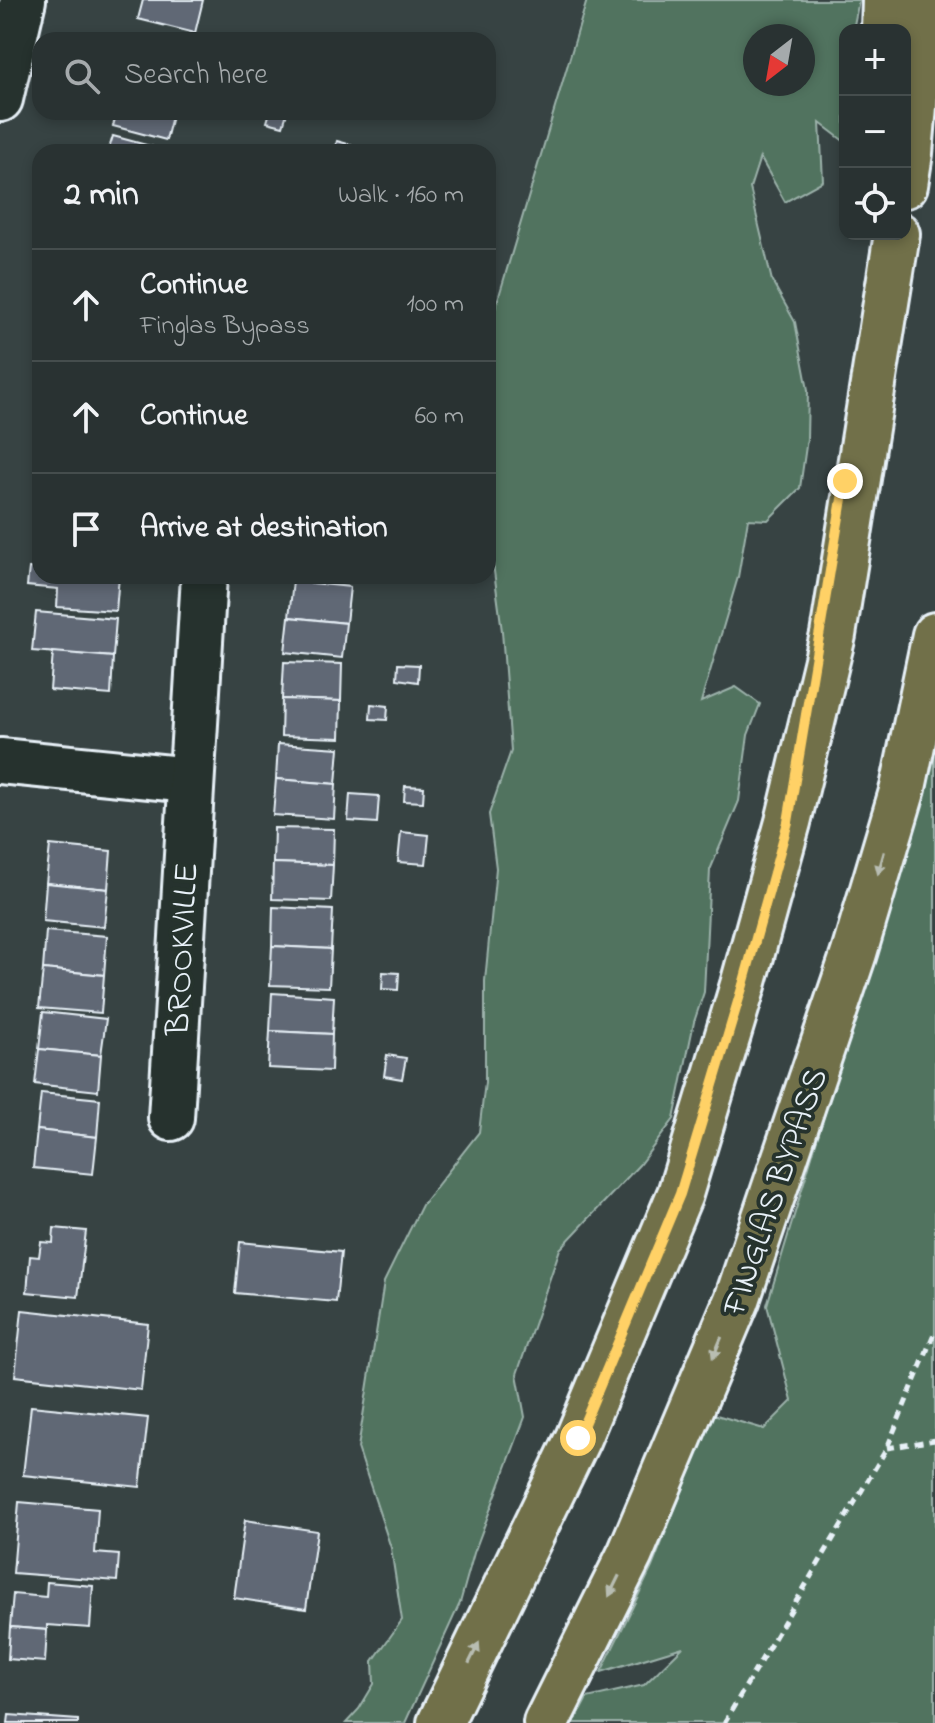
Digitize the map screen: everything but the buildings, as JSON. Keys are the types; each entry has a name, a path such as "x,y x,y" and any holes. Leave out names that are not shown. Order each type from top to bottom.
{"main road":[{"path":"884,24 885,0"},
{"path":"907,168 923,0"},
{"path":"788,822 845,481 874,240"},
{"path":"440,1723 578,1438 680,1194 788,822 833,635 896,240"},
{"name":"FINGLAS BYPASS","path":"546,1723 630,1554 737,1300 854,953 903,788 935,635"},
{"path":"903,788 935,688"}],"street":[{"path":"0,99 23,0"},
{"name":"BROOKVILLE","path":"171,1118 203,584"},
{"path":"0,761 190,780"}],"path":[{"path":"724,1723 887,1448 935,1331"},
{"path":"887,1448 935,1440"}],"green space":[{"path":"587,0 859,0 854,24 839,24 839,137 820,123 823,181 785,202 760,157 750,188 772,281 795,322 808,390 807,439 800,488 768,520 748,519 738,577 701,702 736,687 760,704 748,735 739,801 710,870 704,992 694,1022 674,1119 639,1165 560,1249 517,1374 525,1417 474,1553 460,1603 405,1723 346,1723 374,1684 373,1661 402,1620 391,1548 358,1448 384,1282 422,1205 479,1132 485,1082 485,981 496,868 489,814 511,751 496,584 496,306"},
{"path":"935,731 935,1723 574,1723 587,1698 644,1685 683,1647 601,1672 652,1567 713,1414 764,1429 792,1401 767,1305 911,828"}],"route":[{"path":"578,1438 680,1194 743,985 788,822 845,481"}]}
